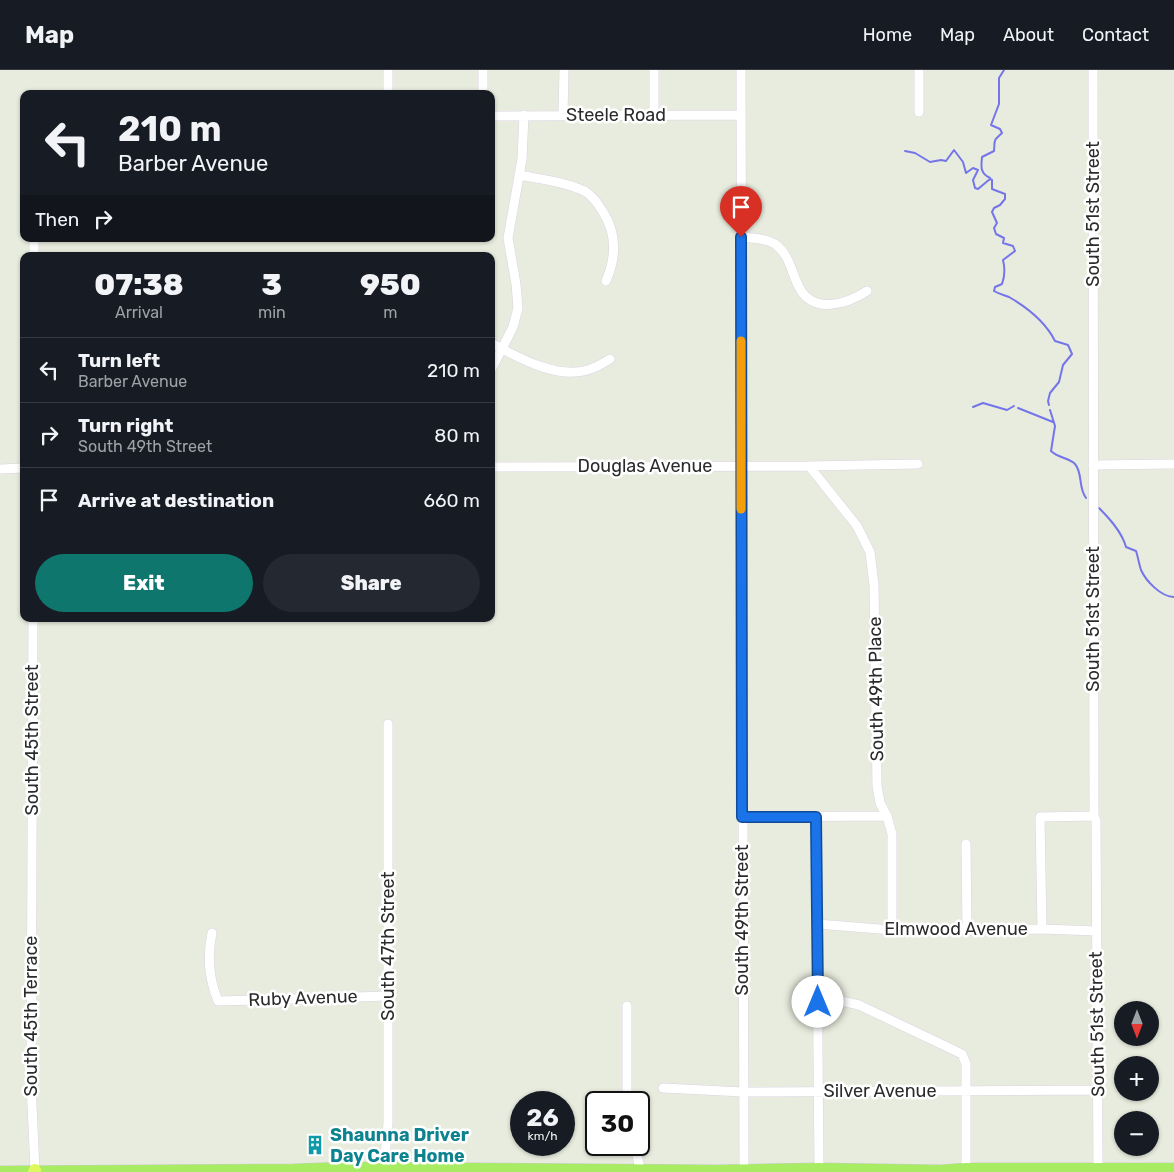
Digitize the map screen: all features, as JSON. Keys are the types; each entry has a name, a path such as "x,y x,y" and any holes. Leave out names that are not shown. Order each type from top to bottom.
{"main road":[{"path":"0,1171 235,1170 347,1167 717,1171 818,1168 952,1170 966,1168 1085,1170 1098,1168 1174,1168"}],"street":[{"path":"388,70 388,90"},
{"path":"483,70 483,90"},
{"path":"564,70 564,115"},
{"path":"654,70 654,115"},
{"name":"South 49th Street","path":"741,70 744,1170"},
{"path":"919,70 919,112"},
{"name":"South 51st Street","path":"1093,70 1094,816 1096,821 1098,1168"},
{"path":"495,362 513,327 518,308 508,238 522,159 524,115"},
{"name":"Steele Road","path":"495,116 741,115"},
{"path":"519,174 565,185 585,192 597,201 609,221 613,234 611,270 606,281"},
{"path":"741,237 765,240 773,243 780,249 788,258 800,289 812,301 824,305 840,303 853,300 867,291"},
{"path":"495,345 534,364 560,372 593,369 610,359"},
{"name":"Douglas Avenue","path":"495,467 918,464"},
{"path":"1093,464 1174,464"},
{"name":"South 49th Place","path":"809,466 857,526 870,552 874,585 877,786 880,803 892,834 892,930"},
{"path":"0,468 20,468"},
{"name":"South 45th Street","path":"31,861 33,622"},
{"name":"South 47th Street","path":"384,1168 388,1123 388,724"},
{"path":"742,817 886,816"},
{"path":"1042,929 1040,816 1094,816"},
{"path":"816,817 818,1168"},
{"path":"966,844 967,930"},
{"name":"South 45th Terrace","path":"31,861 31,1083 35,1171"},
{"name":"Elmwood Avenue","path":"817,924 892,930 1042,929 1096,931"},
{"name":"Ruby Avenue","path":"212,933 210,944 211,980 218,1001 388,996"},
{"path":"818,1002 837,1000 859,1005 962,1054 966,1064 966,1168"},
{"path":"627,1006 628,1091"},
{"name":"Silver Avenue","path":"663,1088 743,1092 1098,1090"},
{"path":"637,1156 640,1169"}],"waterway":[{"path":"990,178 984,174 981,164 982,157 994,151 995,140 1002,133 1000,129 991,125 999,104 999,78 1004,70"},
{"path":"905,151 915,153 930,162 946,161 954,150 963,162 966,173 973,168 978,170 973,180 975,188 978,189 990,179 992,180 992,189 1005,194 1005,199 992,212 997,223 994,228 996,234 1004,238 1003,243 1013,246 1015,251 1003,260 1003,281 1002,284 995,287 994,291 1009,297 1029,310 1041,321 1055,341 1068,345 1072,354 1063,365 1059,382 1050,393 1049,405"},
{"path":"973,407 983,403 1007,410 1014,406"},
{"path":"1018,408 1053,422"},
{"path":"1050,410 1055,426 1051,451 1075,464 1086,498"},
{"path":"1099,508 1119,531 1126,547 1136,551 1141,570 1146,579 1159,591 1174,597"}],"slow traffic":[{"path":"741,341 741,509"}],"place":[{"name":"Shaunna Driver Day Care Home","path":"315,1145"}],"route":[{"path":"741,237 742,817 816,817 818,1002"}]}
